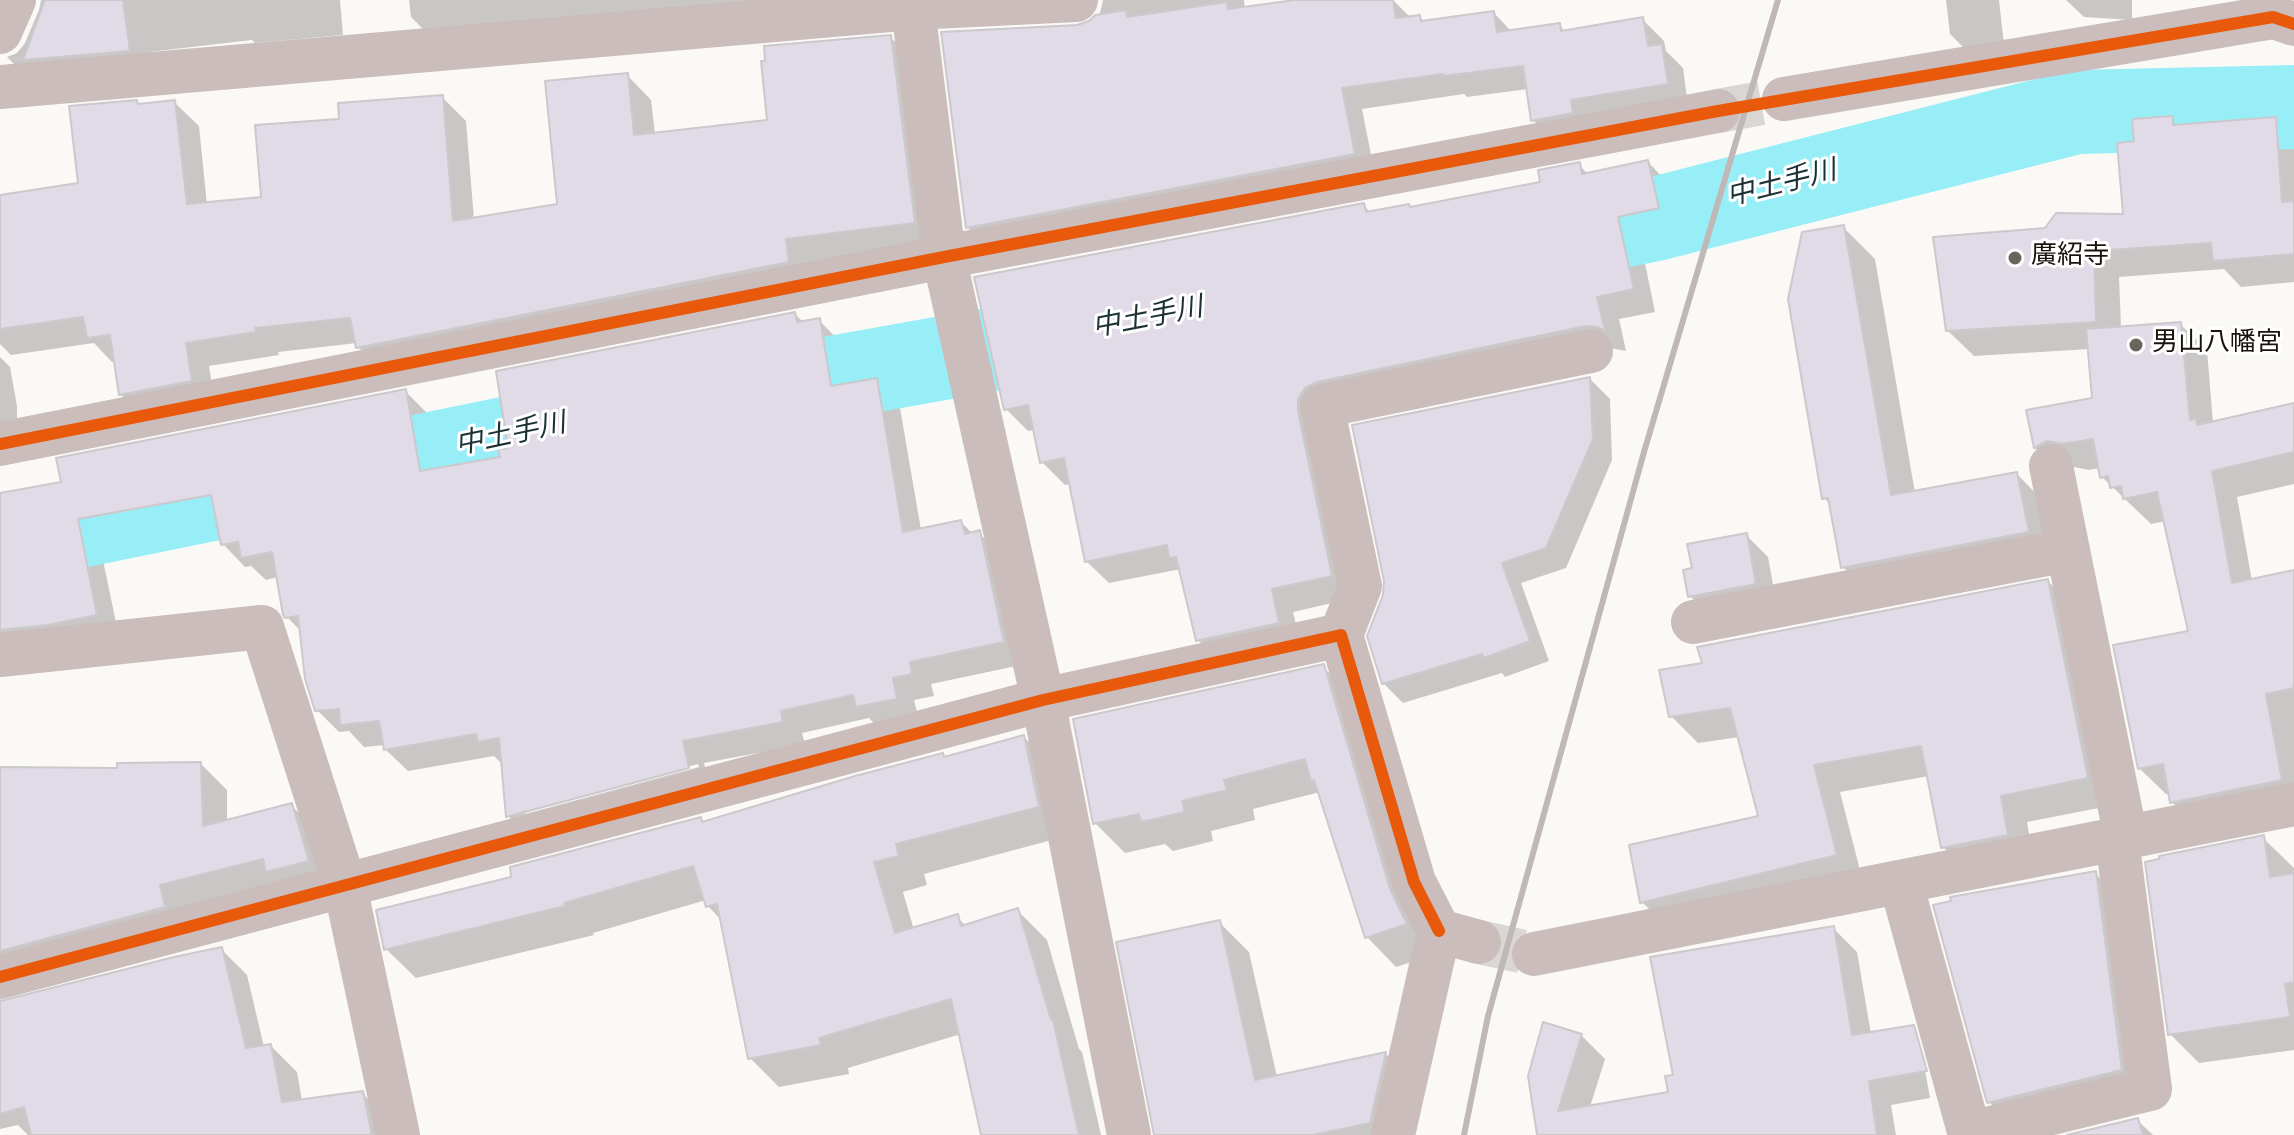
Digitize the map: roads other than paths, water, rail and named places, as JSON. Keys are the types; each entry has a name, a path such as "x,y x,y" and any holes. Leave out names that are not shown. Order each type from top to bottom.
{"street":[{"path":"0,32 14,0"},
{"path":"0,87 912,4 1076,0"},
{"path":"912,4 944,257 1043,700 1129,1135"},
{"path":"1784,99 2273,17 2294,24"},
{"path":"0,444 944,257 1718,111"},
{"path":"1393,1135 1459,936 1414,882 1341,635 1360,586 1322,406 1591,351"},
{"path":"1901,883 1970,1134 2150,1089 2122,839 2051,466"},
{"path":"1693,622 2068,550"},
{"path":"0,655 262,627 345,886 398,1135"},
{"path":"0,977 1043,700 1341,635"},
{"path":"1534,954 2294,804"}],"waterway":[{"name":"中土手川","path":"1506,249 1655,219 2076,112 2294,107"},
{"name":"中土手川","path":"0,542 608,418 1105,329"}],"tunnel":[{"path":"1718,111 1784,99"},
{"path":"1479,942 1534,954"}],"railway":[{"path":"1464,1135 1488,1016 1644,452 1778,0"}],"place":[{"name":"廣紹寺","path":"2015,258"},
{"name":"男山八幡宮","path":"2136,345"}]}
